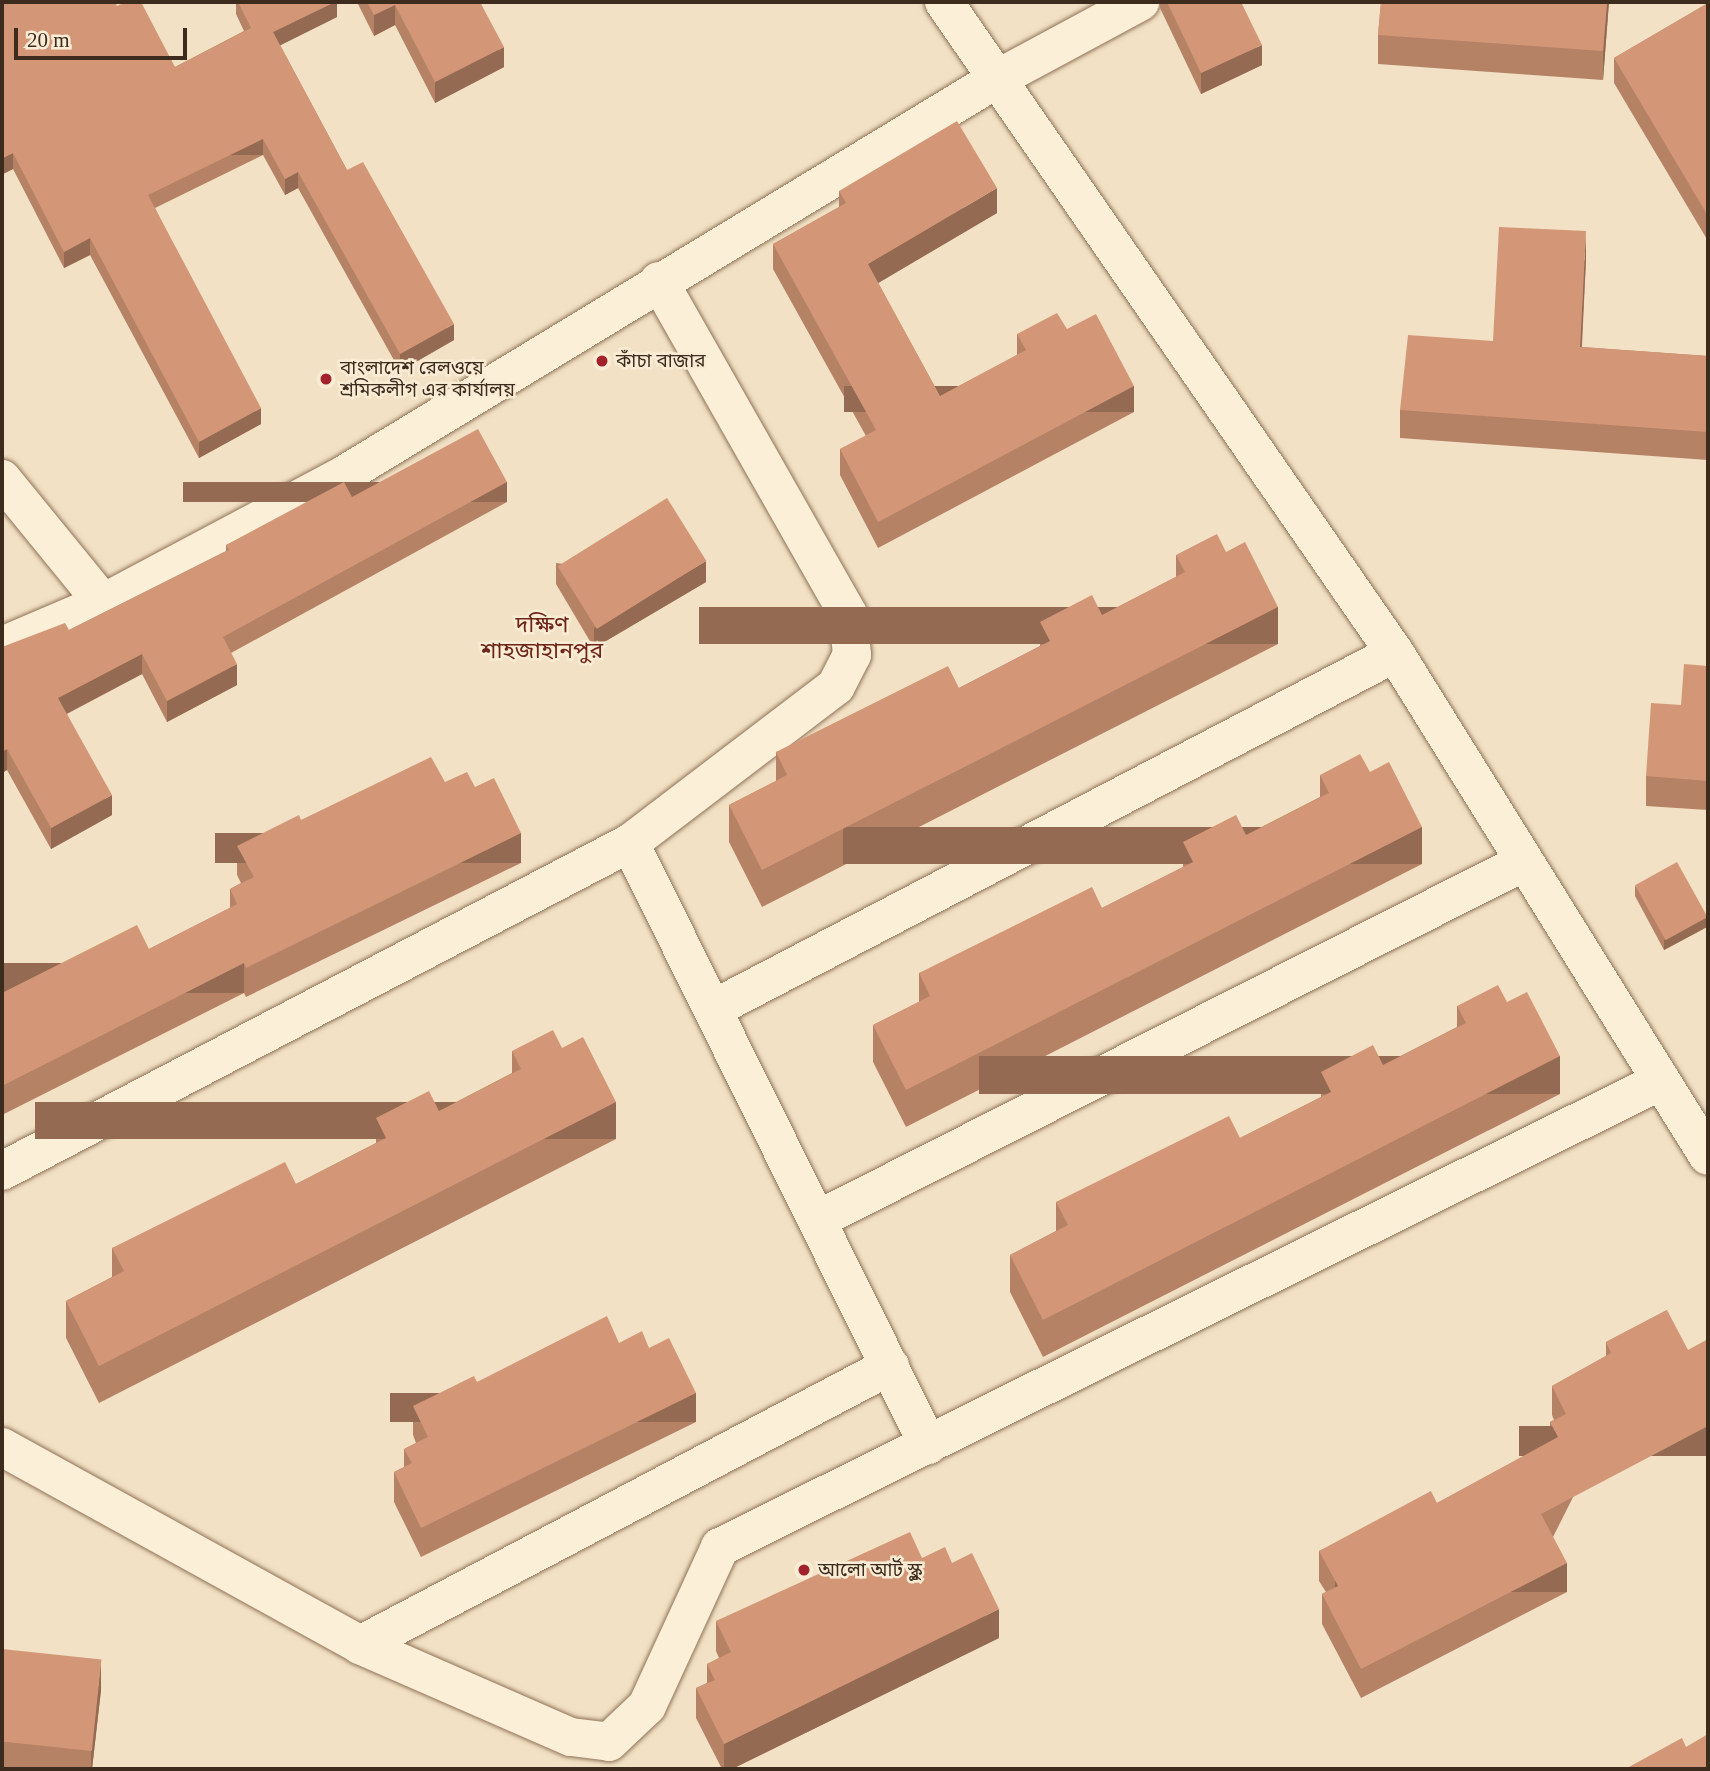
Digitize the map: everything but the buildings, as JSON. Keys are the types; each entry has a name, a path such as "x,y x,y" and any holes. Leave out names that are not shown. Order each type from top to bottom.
{"street":[{"path":"944,2 995,80 1395,653 1708,1156"},
{"path":"2,646 103,603 347,473 659,281 995,80 1140,2"},
{"path":"2,1171 630,843 836,686 852,655 848,614 659,281"},
{"path":"2,479 103,603"},
{"path":"713,1009 1395,653"},
{"path":"630,843 928,1445"},
{"path":"817,1220 1524,862"},
{"path":"2,1447 360,1645 571,1737 609,1742 647,1706 720,1547 1661,1081"},
{"path":"360,1645 890,1366"}],"place":[{"name":"কাঁচা বাজার","path":"602,361"},
{"name":"বাংলাদেশ রেলওয়ে শ্রমিকলীগ এর কার্যালয়","path":"326,379"},
{"name":"আলো আর্ট স্কুল","path":"804,1570"}],"district":[{"name":"দক্ষিণ শাহজাহানপুর","path":"542,638"}]}
